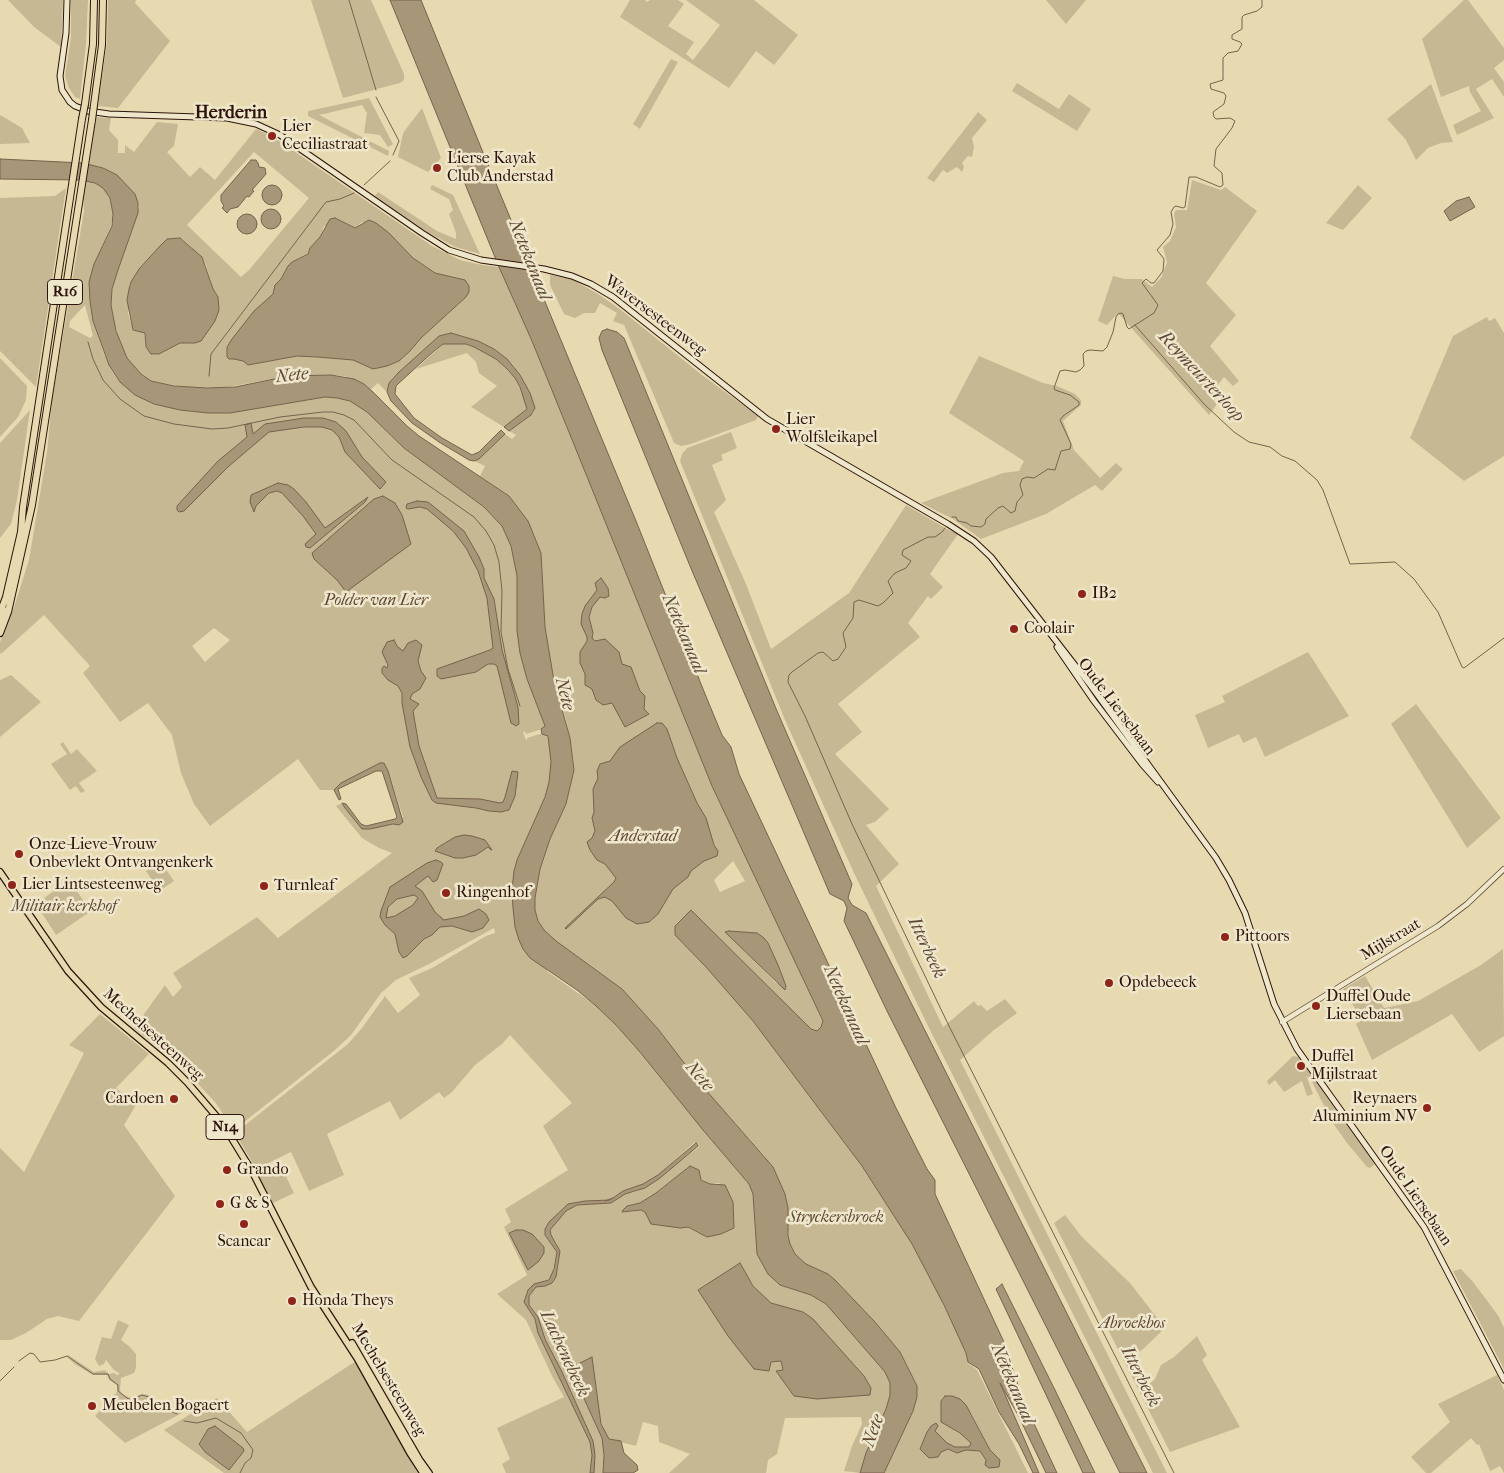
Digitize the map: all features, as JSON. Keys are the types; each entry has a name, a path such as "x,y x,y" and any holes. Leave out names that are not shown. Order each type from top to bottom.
{"highway":[{"name":"R16","path":"0,613 12,584 21,532 23,507 85,104 93,44 94,0"},
{"name":"R16","path":"0,622 12,584 32,505 92,120 102,45 103,0"},
{"path":"0,600 12,584"},
{"path":"0,634 8,612 12,584"}],"main road":[{"name":"Waversesteenweg","path":"67,0 66,33 60,76 62,90 75,106 88,111 109,114 227,118 256,124 280,135 440,244 463,255 481,260 544,269 572,276 591,284 613,297 767,419 948,524"},
{"name":"Oude Liersebaan","path":"948,524 974,541 991,557 1047,629 1094,701 1142,764 1170,795 1216,858 1235,891 1245,914 1267,984 1282,1022 1307,1065 1424,1227 1504,1380"},
{"name":"Mechelsesteenweg","path":"0,872 52,951 81,986 105,1011 168,1063 223,1124 246,1160 300,1268 357,1358 423,1473"},
{"name":"Mechelsesteenweg","path":"322,1304 356,1349 428,1473"}],"street":[{"name":"Mijlstraat","path":"1282,1022 1438,926 1467,904 1504,869"}],"green space":[{"path":"8,0 63,0 61,47 34,27"},
{"path":"71,0 88,0 86,44 80,99 75,97 69,88 65,76 71,37"},
{"path":"108,0 136,0 135,3 170,41 118,108 98,106 107,42"},
{"path":"311,0 371,0 404,74 404,80 400,83 343,98"},
{"path":"630,0 645,0 647,2 650,0 678,0 684,4 668,26 694,42 686,54 693,60 720,25 686,0 754,0 798,35 774,65 756,51 729,88 620,17"},
{"path":"1046,0 1086,0 1066,24"},
{"path":"1464,0 1468,0 1504,48 1504,60 1494,68 1504,82 1504,97 1492,79 1476,89 1494,118 1457,135 1453,125 1481,111 1470,92 1469,86 1441,97 1422,39"},
{"path":"671,59 678,62 640,129 633,124"},
{"path":"1017,83 1059,109 1069,94 1091,109 1077,131 1012,91"},
{"path":"1431,84 1453,142 1441,143 1428,148 1416,160 1406,140 1387,119"},
{"path":"369,98 393,144 388,147 380,135 364,133 367,113 362,105 319,115 389,151 388,156 308,116 308,111"},
{"path":"422,108 441,158 428,172 398,157 403,133"},
{"path":"978,112 987,120 972,138 974,147 972,157 968,156 962,163 964,167 962,172 957,167 947,173 943,170 934,182 927,178"},
{"path":"0,115 22,128 30,143 0,144"},
{"path":"96,117 111,118 109,130 118,140 118,153 125,153 125,145 134,152 157,122 178,124 174,146 167,152 190,177 200,167 215,180 256,129 272,136 432,246 460,260 499,267 532,341 712,786 823,1021 821,1027 817,1031 811,1029 691,910 675,925 675,935 753,1021 862,1166 912,1244 929,1275 956,1330 966,1353 968,1363 977,1370 1028,1473 884,1473 913,1411 917,1386 900,1352 875,1322 835,1280 828,1274 806,1264 795,1254 790,1244 787,1222 764,1156 698,1081 658,1029 622,989 556,941 544,930 538,921 535,910 535,898 540,869 550,839 566,804 574,770 573,757 566,720 554,681 548,647 545,627 541,553 528,521 509,496 480,476 485,466 474,461 479,459 505,434 512,439 516,435 509,431 534,412 530,393 520,375 507,359 494,349 478,341 451,333 439,336 399,372 389,383 387,392 378,383 370,390 364,384 344,376 331,375 289,376 222,388 183,387 151,381 141,374 127,358 121,346 111,305 112,289 139,207 135,194 89,165","holes":["254,152 309,198 241,277 187,225","362,222 389,233 413,258 435,273 449,277 466,297 399,361 387,366 373,369 353,360 297,356 248,365 234,358 229,359 227,357 227,347 254,311 273,294 275,285 281,279 288,266 308,253 320,237 324,226 346,224 355,228","166,239 182,239 202,257 213,289 218,297 215,321 199,340 195,343 180,343 154,355 148,350 145,344 145,333 133,330 128,313 139,269","733,861 745,881 720,892 714,880","726,932 757,933 764,938 768,943 786,986 776,983","945,1396 952,1396 971,1413 990,1450 1000,1460 986,1460 980,1451 966,1450 957,1453 948,1449 941,1452 920,1448 931,1426 938,1426 935,1431 947,1443 955,1447 969,1447 972,1443 941,1421 941,1401"]},
{"path":"1192,180 1221,190 1225,187 1257,211 1206,283 1236,315 1210,346 1239,381 1233,386 1224,377 1209,396 1217,404 1209,415 1118,313 1107,325 1098,321 1113,276 1125,279 1142,279 1152,287 1161,278 1167,262 1163,247 1170,241 1176,227 1174,214 1176,210 1187,210"},
{"name":"Polder van Lier","path":"86,181 95,183 103,188 110,198 113,214 111,226 94,264 89,282 90,301 93,321 104,354 113,373 120,382 180,410 208,413 230,413 325,397 350,401 367,412 404,448 484,507 502,526 511,546 517,576 517,631 520,653 527,679 545,726 542,729 526,734 523,732 526,740 543,733 548,736 551,762 545,797 517,860 512,889 548,972 595,1005 616,1025 749,1184 753,1194 757,1254 780,1285 811,1295 826,1304 885,1372 890,1383 890,1395 886,1409 866,1453 860,1473 844,1471 862,1424 861,1417 785,1418 777,1454 768,1460 766,1473 669,1473 690,1454 659,1442 658,1426 643,1422 636,1446 609,1439 601,1424 592,1358 570,1368 602,1438 604,1455 603,1473 594,1473 595,1455 590,1443 592,1455 590,1473 506,1473 502,1464 510,1459 497,1428 564,1397 526,1320 497,1294 527,1275 504,1227 511,1222 505,1209 568,1170 543,1126 572,1103 510,1035 502,1044 475,1065 452,1092 444,1098 439,1092 400,1120 390,1101 327,1134 344,1175 309,1191 291,1152 256,1169 235,1133 348,1044 385,996 398,1013 420,995 409,978 432,968 486,936 495,933 494,928 396,980 381,993 351,1035 335,1050 234,1130 215,1102 185,1070 134,1028 165,985 173,997 182,987 173,973 257,917 278,938 392,853 362,838 336,806 342,803 364,829 395,824 403,817 388,771 381,763 341,783 334,790 320,790 298,759 210,826 194,804 181,773 172,735 148,703 120,722 83,673 90,666 44,615 1,654 0,642 14,607 29,560 47,452 52,400 84,211 83,199","holes":["85,305 93,336 90,338 69,327 70,321","214,628 230,640 205,662 192,646","695,1142 699,1147 638,1191 625,1194 611,1203 577,1205 566,1211 550,1230 557,1244 559,1262 556,1277 552,1283 536,1287 529,1296 529,1305 538,1317 541,1332 562,1372 589,1440 538,1333 535,1318 524,1299 538,1283 549,1280 552,1275 557,1252 545,1235 545,1228 549,1222 569,1204 610,1200 623,1191 643,1184 658,1175","687,1168 710,1184 719,1183 733,1202 734,1228 721,1234 698,1233 688,1227 680,1228 641,1210 626,1212 630,1205 640,1203 656,1193","740,1263 746,1276 761,1295 771,1303 802,1312 864,1376 794,1396 776,1371 783,1370 781,1361 771,1362"]},
{"path":"432,185 453,195 480,254 455,247 429,233 375,196 378,192 437,231 456,239 456,233 449,214 453,210 449,199 430,189"},
{"path":"1358,185 1372,198 1343,230 1326,223"},
{"path":"66,188 36,387 0,351 0,198 55,196"},
{"path":"550,275 572,279 621,310 702,375 758,416 756,420 691,444 681,446 674,443 624,325 613,321 617,313 600,303 595,313 584,313 575,318 564,314 550,285"},
{"path":"1487,317 1489,321 1495,318 1504,333 1504,456 1464,481 1410,438 1453,336"},
{"path":"443,344 465,344 496,359 515,378 524,396 527,409 504,427 471,407 497,386 479,373 476,362 467,353 416,369"},
{"path":"979,356 1043,383 1057,386 1075,394 1081,400 1081,405 1063,421 1074,450 1100,478 1116,463 1123,469 1102,491 1095,485 1046,514 981,539 953,519 921,503 1003,473 1019,471 1024,461 949,413"},
{"path":"0,358 27,386 26,400 18,417 0,437"},
{"path":"30,410 17,500 11,524 0,538 0,443"},
{"path":"731,432 737,448 721,455 723,460 712,465 726,500 714,512 746,584 771,649 849,593 906,505 958,534 930,574 943,587 931,599 928,596 908,623 920,637 838,704 862,732 835,754 889,809 875,822 866,825 899,864 876,886 943,1027 974,1001 978,1006 981,1005 987,1011 1005,999 1017,1013 994,1030 960,1060 1167,1473 1153,1473 927,1024 854,873 785,720 680,461 682,454 687,448"},
{"path":"1308,652 1349,716 1265,757 1256,737 1243,743 1239,734 1208,748 1195,715 1225,702 1222,696"},
{"path":"11,675 41,702 0,737 0,680"},
{"path":"1416,704 1501,818 1467,848 1391,724"},
{"path":"63,742 71,754 77,749 97,771 79,783 85,791 81,793 76,786 70,790 51,764 67,754 60,744"},
{"path":"160,861 174,881 159,891 146,871"},
{"name":"Militair kerkhof","path":"69,880 91,911 56,935 36,904"},
{"path":"1503,949 1504,1036 1479,1052 1452,1014 1372,1060 1356,1024 1362,1020 1343,989 1365,976 1384,1008 1418,1001 1481,965"},
{"path":"100,1014 149,1054 116,1088 136,1105 124,1125 175,1196 79,1321 58,1316 47,1319 26,1333 11,1340 0,1340 0,1148 24,1172 84,1053 69,1045"},
{"path":"1293,1056 1299,1057 1373,1161 1375,1164 1370,1168 1367,1167 1347,1143 1333,1123 1312,1082 1306,1075 1313,1094 1307,1096 1302,1081 1284,1092 1275,1080 1269,1085 1267,1081"},
{"path":"280,1164 294,1193 273,1203 258,1175"},
{"name":"Abroekbos","path":"1065,1215 1082,1237 1130,1283 1165,1328 1142,1350 1129,1358 1145,1388 1155,1379 1161,1365 1174,1357 1197,1336 1207,1355 1202,1360 1240,1427 1170,1452 1054,1223"},
{"path":"1461,1269 1486,1299 1499,1317 1504,1328 1504,1369 1453,1271"},
{"path":"118,1320 129,1325 121,1340 136,1354 134,1373 121,1378 120,1390 122,1394 131,1398 142,1394 149,1395 157,1404 182,1413 125,1443 95,1416 117,1392 117,1385 109,1380 107,1375 93,1375 67,1357 68,1355 94,1372 105,1370 109,1374 120,1374 106,1360 104,1364 99,1366 95,1359 102,1337 111,1339"},
{"path":"356,1361 418,1473 224,1473 164,1430 217,1398 247,1432","holes":["215,1427 244,1450 228,1469 199,1442 208,1429"]},
{"path":"1497,1375 1504,1390 1504,1473 1500,1466 1490,1471 1479,1444 1477,1445 1471,1438 1431,1473 1426,1473 1411,1457 1450,1422 1438,1404"}],"water":[{"name":"Netekanaal","path":"390,0 421,0 636,521 722,735 731,747 739,774 896,1108 927,1169 935,1180 935,1194 1003,1340 1023,1400 1057,1473 1046,1473 1000,1383 1039,1473 1033,1473 1019,1444 999,1412 979,1369 968,1362 966,1353 944,1305 912,1244 862,1166 753,1021 675,935 675,926 691,910 811,1029 817,1031 821,1027 823,1021 712,786 532,341 499,267"},
{"name":"Nete","path":"0,159 83,163 103,168 117,175 135,194 138,203 138,213 112,289 111,305 116,331 127,358 141,374 151,381 174,386 207,388 235,387 289,376 331,375 354,379 364,384 419,436 509,496 528,521 541,553 545,627 554,681 570,738 574,770 566,804 550,839 540,869 535,898 535,910 538,921 544,930 556,941 622,989 658,1029 698,1081 773,1167 785,1194 788,1208 788,1235 795,1254 806,1264 828,1274 835,1280 875,1322 900,1352 917,1386 917,1397 913,1411 884,1473 860,1473 866,1453 886,1409 890,1395 890,1383 885,1372 826,1304 811,1295 780,1285 768,1274 757,1254 753,1194 749,1184 616,1025 577,990 530,958 519,940 515,927 513,908 512,889 514,871 545,797 551,762 548,736 542,734 541,729 545,726 527,679 520,653 517,631 517,576 511,546 502,526 484,507 404,448 367,412 350,401 325,397 230,413 208,413 180,410 154,404 135,395 120,382 109,365 93,321 90,301 89,282 94,264 112,226 113,214 110,198 103,188 95,183 81,180 0,179"},
{"path":"251,160 256,160 259,167 265,168 266,174 252,190 254,191 249,197 247,196 238,207 230,209 227,213 222,208 224,206 221,201 221,195"},
{"path":"268,185 276,185 282,191 282,199 276,205 268,205 262,199 262,191"},
{"path":"1469,197 1475,207 1450,221 1444,211 1456,201"},
{"path":"267,209 275,209 281,215 281,223 275,229 267,229 261,223 261,215"},
{"path":"243,214 251,214 257,220 257,228 251,234 243,234 237,228 237,220"},
{"path":"335,218 355,228 369,220 376,223 389,233 413,258 435,273 465,280 469,286 469,292 399,361 387,366 373,369 353,360 297,356 248,365 243,361 229,359 227,357 227,347 232,339 254,311 273,294 275,285 281,279 288,266 308,254 330,219"},
{"path":"180,238 202,257 213,289 218,297 219,310 215,321 201,341 180,343 159,354 151,354 146,347 145,333 133,330 127,300 129,289 139,269 167,239"},
{"path":"607,329 617,332 624,338 777,711 852,884 848,898 852,905 866,913 1147,1473 1120,1473 887,1011 844,921 847,908 844,901 830,894 690,566 602,350 599,338 602,331"},
{"path":"451,333 478,341 494,349 507,359 520,375 530,393 535,408 531,415 509,431 504,427 527,409 520,387 507,369 496,359 466,344 443,344 434,351 396,386 395,394 414,418 442,438 472,455 479,452 501,430 505,434 479,459 474,461 469,460 439,442 412,423 391,401 387,392 389,383 399,372 439,336"},
{"path":"304,418 323,418 336,422 346,431 362,457 386,482 380,489 345,452 339,437 332,430 322,427 304,427 269,432 229,466 184,511 179,512 177,510 177,506 218,461 247,437 245,425 251,423 253,434 265,424"},
{"path":"278,483 288,485 294,489 325,528 368,497 365,502 310,548 306,547 305,544 316,534 282,493 277,491 269,493 256,506 254,512 250,502 251,495"},
{"path":"383,496 395,503 402,515 411,544 346,592 337,580 314,559 312,553 374,499"},
{"path":"417,501 428,502 464,531 479,557 484,569 484,578 494,599 502,650 518,707 519,724 516,726 511,723 497,666 494,664 488,664 476,672 441,679 437,676 437,669 493,648 487,598 478,571 466,548 453,531 427,509 420,507 406,508 407,504"},
{"path":"601,578 608,588 609,596 605,598 600,597 592,607 589,617 593,633 592,638 595,641 605,639 619,652 622,664 631,667 640,691 645,696 644,709 649,714 625,727 612,703 603,705 596,700 592,689 585,685 585,674 580,663 580,652 587,641 581,624 582,614 585,606 597,590 595,583"},
{"path":"394,640 403,651 408,643 416,640 422,645 418,661 421,671 426,678 420,689 412,694 410,699 419,704 413,711 419,746 437,798 480,799 500,803 503,802 505,797 512,771 518,772 515,796 509,810 501,812 489,811 436,803 432,800 410,747 402,693 398,686 388,680 382,673 382,668 384,666 387,668 388,665 382,652 387,642"},
{"path":"657,723 662,723 667,729 677,758 697,803 706,818 714,845 718,851 717,856 704,861 691,871 688,877 673,889 658,914 649,922 637,924 626,918 612,901 605,897 598,899 566,929 616,878 605,864 597,860 587,842 592,838 595,831 592,818 594,812 593,789 598,778 597,771 600,764 610,761 620,747"},
{"path":"380,763 384,763 388,771 403,822 399,825 393,824 362,829 342,803 346,804 361,824 366,826 397,817 382,771 376,771 338,789 341,799 339,800 334,790 341,783"},
{"path":"464,835 485,840 492,850 488,847 476,855 463,858 455,858 435,851 455,837"},
{"path":"436,860 443,864 437,880 433,882 428,876 415,886 422,891 435,912 444,920 464,916 479,909 486,914 489,920 483,928 472,932 452,926 440,927 403,958 399,952 395,934 385,925 380,917 381,911 390,887 427,863","holes":["414,895 418,898 413,905 395,916 386,918 388,907 397,899"]},
{"path":"725,932 757,933 764,938 778,965 786,986 785,990"},
{"path":"696,1143 698,1146 645,1188 625,1194 611,1203 577,1205 566,1211 550,1230 560,1251 556,1277 552,1283 536,1287 529,1296 529,1305 538,1317 545,1339 593,1441 595,1455 594,1473 590,1473 592,1455 590,1442 538,1333 535,1319 524,1302 528,1290 534,1284 549,1280 554,1269 557,1252 545,1235 545,1229 549,1222 568,1204 610,1200 623,1191 643,1184 658,1175"},
{"path":"690,1166 699,1170 701,1180 710,1184 725,1185 733,1202 734,1228 721,1234 707,1237 688,1227 680,1228 651,1224 645,1212 641,1210 622,1212 627,1206 640,1203 656,1193"},
{"path":"523,1230 532,1234 544,1247 544,1253 539,1261 528,1270 509,1233"},
{"path":"740,1263 753,1286 771,1303 803,1312 813,1319 864,1376 871,1388 870,1395 817,1399 794,1396 776,1371 783,1370 781,1361 771,1362 769,1371 754,1369 728,1336 698,1290"},
{"path":"1002,1284 1095,1473 1083,1473 996,1289"},
{"path":"592,1357 601,1424 609,1439 621,1441 624,1453 637,1465 638,1470 633,1473 603,1473 604,1455 602,1438 570,1368"},
{"path":"945,1396 960,1399 966,1405 990,1450 1000,1460 999,1467 989,1468 985,1465 986,1460 980,1451 966,1450 957,1453 948,1449 941,1452 938,1457 929,1458 920,1449 927,1432 936,1423 938,1426 935,1431 947,1443 955,1447 969,1447 971,1443 960,1433 941,1422 941,1401"},
{"path":"215,1426 243,1448 244,1451 229,1470 205,1452 199,1444 208,1429"}],"waterway":[{"path":"349,0 376,90"},
{"name":"Itterbeek","path":"952,517 956,517 958,521 971,526 981,527 985,524 986,519 998,508 1003,506 1011,513 1015,511 1017,502 1023,495 1020,485 1022,479 1027,477 1034,478 1048,469 1055,470 1061,451 1070,449 1071,444 1060,420 1079,405 1079,402 1070,395 1055,390 1060,371 1076,372 1084,366 1083,354 1086,351 1103,351 1107,347 1118,314 1123,314 1129,329 1154,313 1158,305 1142,283 1146,279 1154,283 1163,271 1164,259 1157,250 1170,235 1173,224 1171,212 1174,207 1185,207 1189,177 1196,177 1220,187 1223,185 1222,173 1214,166 1216,149 1235,121 1230,118 1216,119 1214,117 1213,112 1224,104 1226,96 1224,93 1211,89 1210,84 1223,80 1223,58 1228,53 1238,51 1242,44 1232,39 1232,35 1242,29 1242,17 1244,15 1257,11 1262,7 1262,0"},
{"path":"376,97 399,141 393,155"},
{"path":"364,185 390,161"},
{"path":"209,376 211,354 326,202 354,193"},
{"name":"Reymeurterloop","path":"1135,325 1204,404 1234,432 1249,442 1270,447 1282,456 1295,461 1317,480 1323,490 1350,564 1395,562 1414,579 1438,612 1462,667 1464,668 1504,638"},
{"path":"88,342 93,359 103,380 120,399 144,416 174,424 212,429 228,428 280,417 323,412 344,415 354,420 392,460 474,517 486,531 494,545 499,562 502,591 501,632 508,669 520,706"},
{"name":"Itterbeek","path":"945,528 935,537 928,537 903,550 902,555 911,561 906,568 895,573 888,581 893,593 883,603 878,606 859,600 854,602 853,618 843,633 846,647 838,659 833,661 823,652 818,653 792,672 789,675 788,682 805,716 852,824 949,1026 1174,1473"},
{"name":"Lachenebeek","path":"605,1201 613,1198"},
{"name":"Lachenebeek","path":"19,1361 30,1353 34,1354 40,1362 67,1356 93,1374 108,1374 110,1379 118,1385 118,1391 127,1398 131,1400 142,1395 149,1397 156,1405 177,1414"},
{"name":"Lachenebeek","path":"0,1381 14,1367"},
{"name":"Lachenebeek","path":"184,1421 197,1423 216,1418 241,1433 253,1450 251,1458 245,1463 240,1473"}],"place":[{"name":"Lier Ceciliastraat","path":"272,136"},
{"name":"Lierse Kayak Club Anderstad","path":"437,168"},
{"name":"Lier Wolfsleikapel","path":"776,429"},
{"name":"IB2","path":"1082,594"},
{"name":"Coolair","path":"1014,629"},
{"name":"Onze-Lieve-Vrouw Onbevlekt Ontvangenkerk","path":"19,854"},
{"name":"Lier Lintsesteenweg","path":"12,885"},
{"name":"Turnleaf","path":"264,886"},
{"name":"Ringenhof","path":"446,893"},
{"name":"Pittoors","path":"1225,937"},
{"name":"Opdebeeck","path":"1109,983"},
{"name":"Duffel Oude Liersebaan","path":"1316,1006"},
{"name":"Duffel Mijlstraat","path":"1301,1066"},
{"name":"Cardoen","path":"174,1099"},
{"name":"Reynaers Aluminium NV","path":"1427,1108"},
{"name":"Grando","path":"227,1170"},
{"name":"G & S","path":"220,1204"},
{"name":"Scancar","path":"244,1224"},
{"name":"Honda Theys","path":"292,1301"},
{"name":"Meubelen Bogaert","path":"92,1406"}],"district":[{"name":"Herderin","path":"231,114"}],"park label":[{"name":"Anderstad","path":"643,837"},
{"name":"Stryckersbroek","path":"836,1218"}]}
